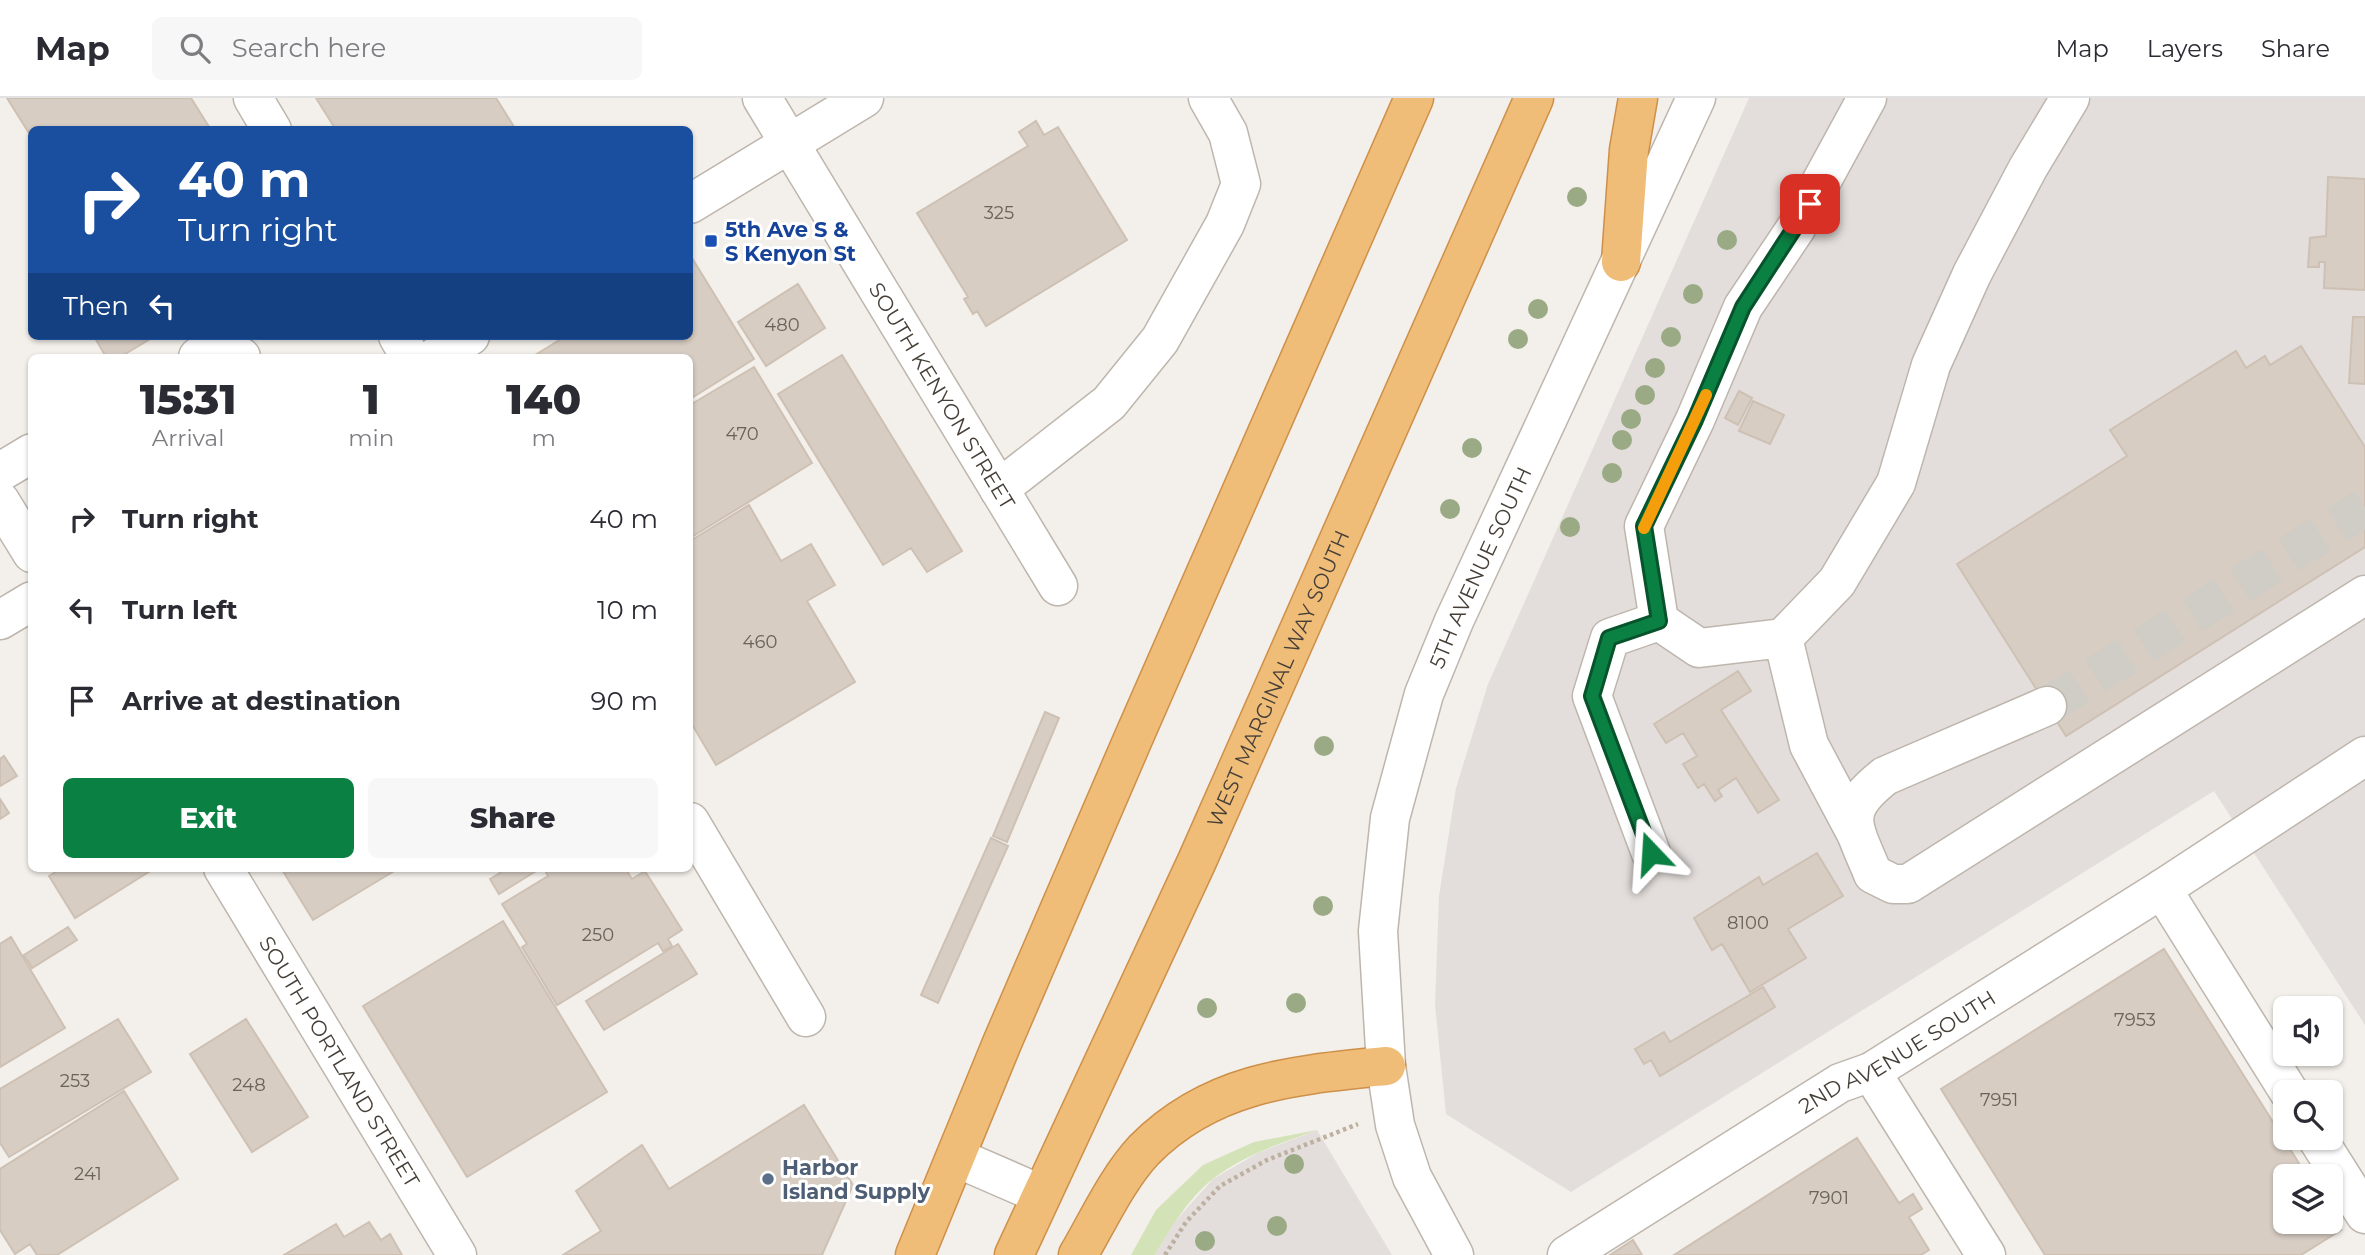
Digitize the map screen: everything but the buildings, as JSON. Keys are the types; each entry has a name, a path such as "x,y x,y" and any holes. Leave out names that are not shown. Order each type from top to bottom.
{"highway":[{"path":"915,1255 1002,1043 1414,98"},
{"name":"WEST MARGINAL WAY SOUTH","path":"1014,1255 1040,1194 1197,861 1534,98"},
{"path":"1621,262 1629,150 1638,98"},
{"path":"1078,1255 1143,1152 1198,1108 1229,1093 1283,1077 1386,1066"}],"street":[{"path":"253,98 270,126"},
{"name":"SOUTH KENYON STREET","path":"762,98 1058,586"},
{"path":"693,202 864,98"},
{"path":"999,488 1109,403 1160,340 1225,224 1241,184 1228,132 1208,98"},
{"name":"5TH AVENUE SOUTH","path":"1386,1066 1379,918 1390,818 1424,694 1454,621 1696,98"},
{"path":"1867,98 1796,228 1743,307 1695,420 1644,526 1659,621 1699,648 1783,638 1837,582 1896,483 1931,365 1972,274 2028,168 2070,98"},
{"path":"440,354 463,340"},
{"path":"210,354 221,351 231,354"},
{"path":"0,472 28,455"},
{"path":"0,500 28,546"},
{"path":"1783,638 1809,745 1857,835 1873,874 1892,884 1908,884 2365,595"},
{"path":"0,620 28,603"},
{"path":"1651,853 1592,696 1609,638 1659,621"},
{"path":"1857,835 1853,816 1863,793 1885,776 2047,706"},
{"name":"2ND AVENUE SOUTH","path":"1567,1255 1840,1083 1871,1072 2162,889 2365,756"},
{"path":"693,827 806,1017"},
{"name":"SOUTH PORTLAND STREET","path":"225,872 457,1255"},
{"path":"2162,889 2281,1080"},
{"path":"1386,1066 1395,1125 1412,1177 1454,1255"},
{"path":"1871,1072 1986,1255"},
{"path":"2325,1150 2365,1214"},
{"path":"957,1158 1040,1194"}],"path":[{"path":"1165,1255 1186,1222 1220,1186 1267,1160 1318,1143 1339,1132"}],"shaded area":[{"path":"1749,98 2365,98 2365,1025 2214,791 1571,1192 1446,1114 1435,1005 1439,896 1456,788 1488,684"},
{"path":"1317,1130 1392,1255 1155,1255 1172,1225 1213,1179 1258,1153"}],"green space":[{"path":"1317,1130 1264,1150 1214,1178 1188,1204 1155,1255 1131,1255 1156,1210 1203,1165 1254,1142"}],"tunnel":[{"path":"2047,706 2365,507"}],"slow traffic":[{"path":"1644,528 1706,395"}],"place":[{"name":"5th Ave S & S Kenyon St","path":"711,241"},
{"name":"Harbor Island Supply","path":"768,1179"}],"route":[{"path":"1651,853 1592,696 1609,638 1659,621 1644,526 1695,420 1743,307 1810,204"}]}
